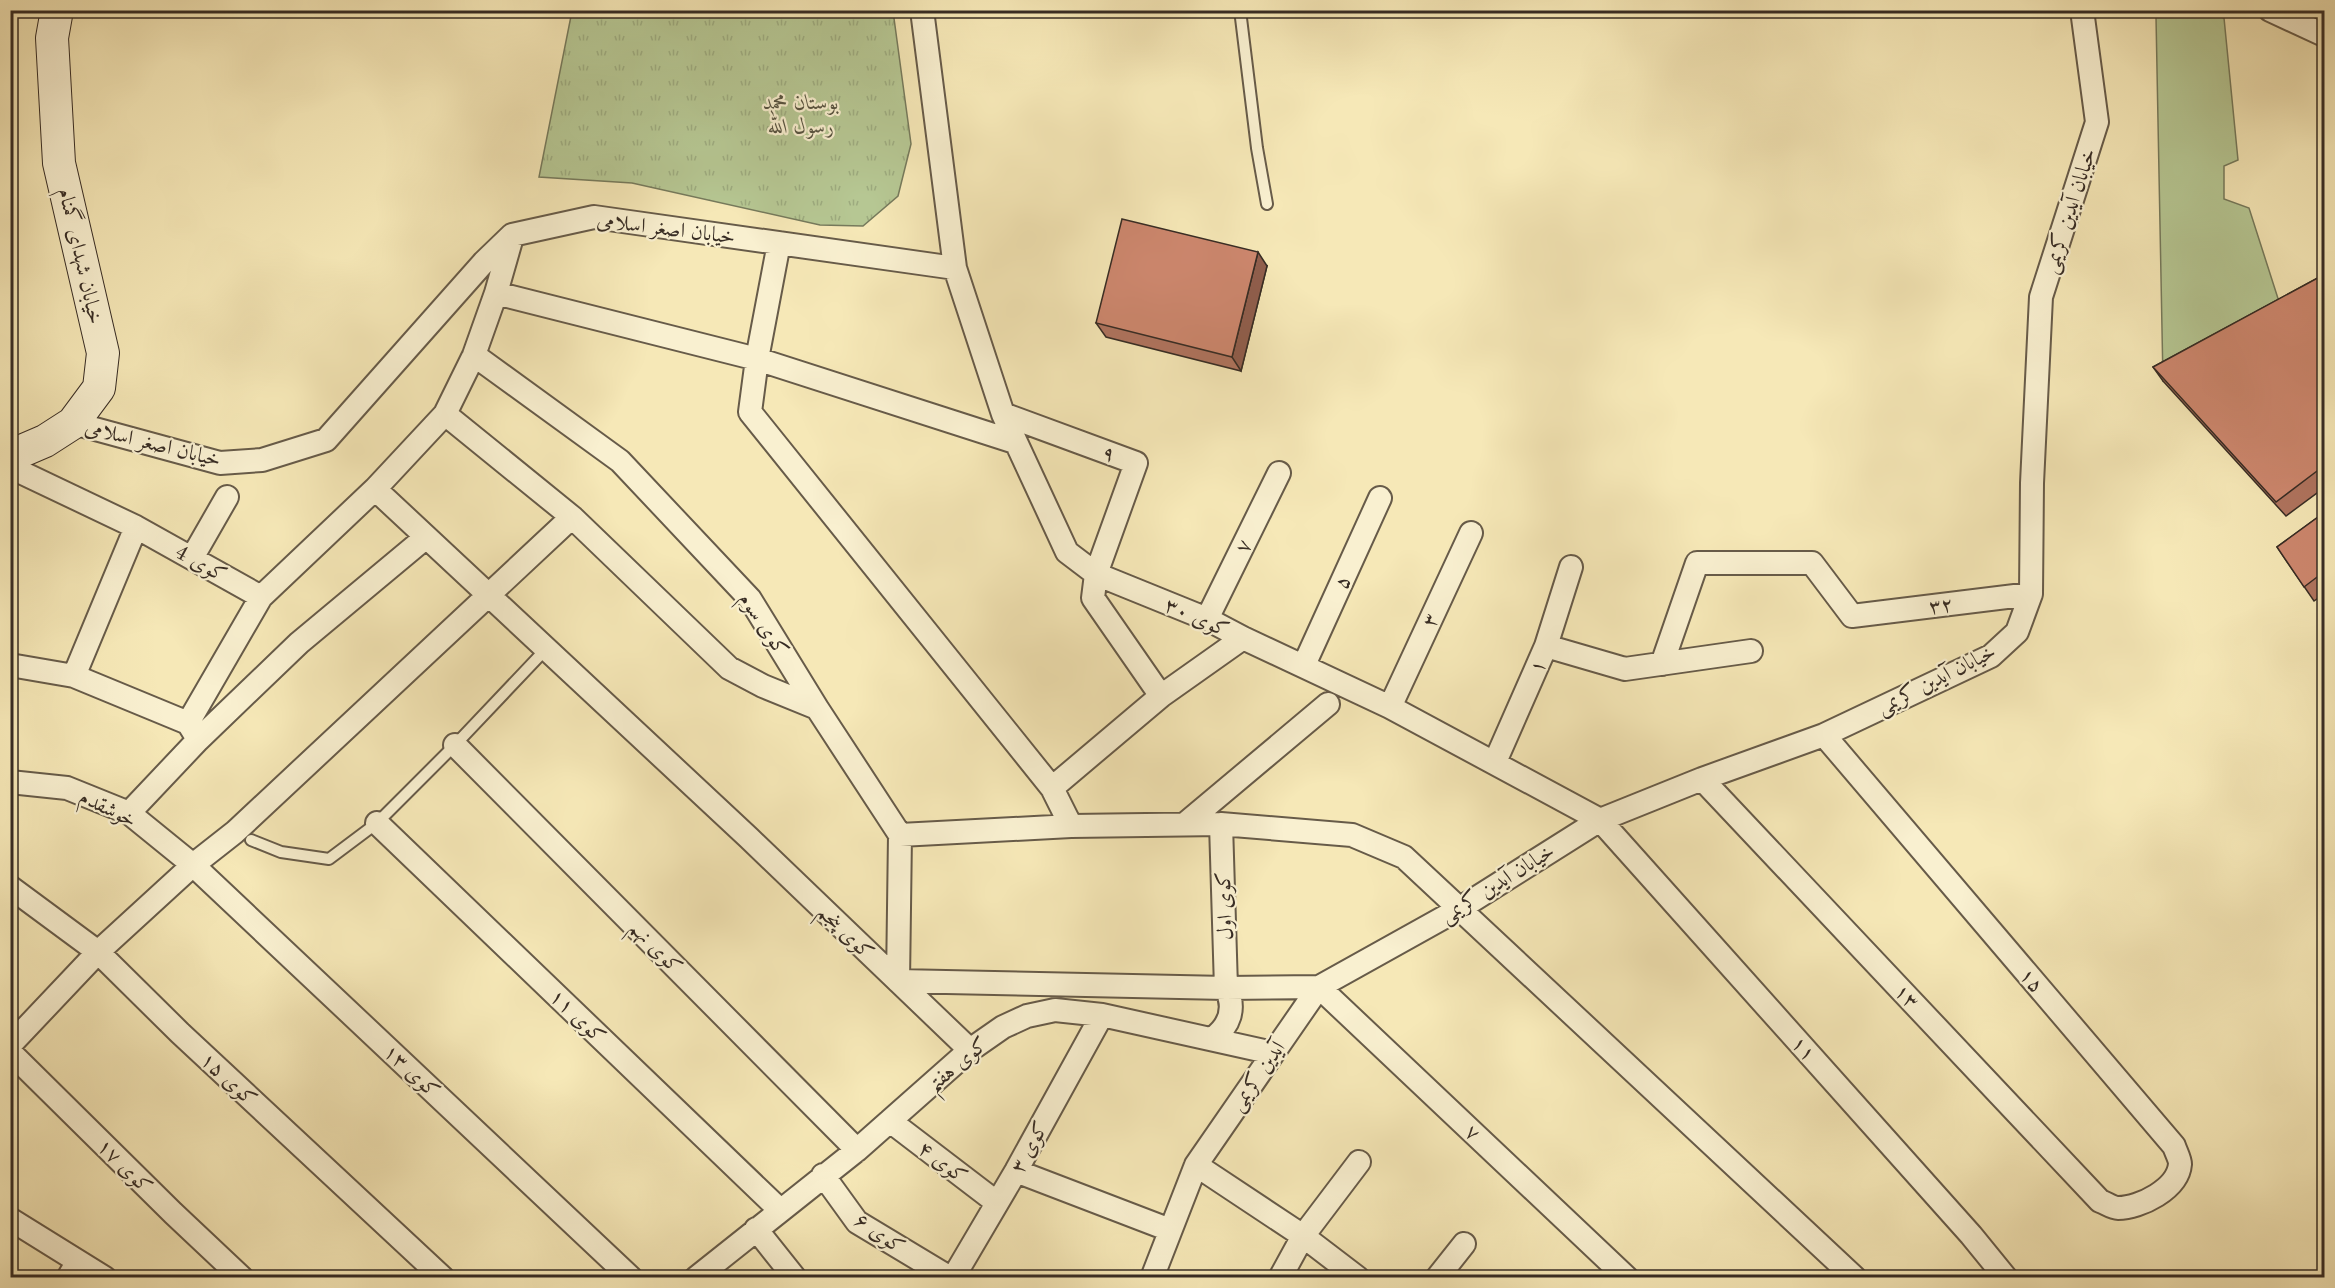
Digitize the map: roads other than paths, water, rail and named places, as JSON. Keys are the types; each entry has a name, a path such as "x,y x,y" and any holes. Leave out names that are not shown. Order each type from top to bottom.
{"street":[{"name":"خیابان شهدای گمنام","path":"10,456 45,441 73,423 99,388 103,352 59,164 52,39 57,10"},
{"path":"922,10 955,268"},
{"name":"خیابان آیدین کریمی","path":"1319,987 1459,909 1600,820 1702,779 1824,735 1991,656 2017,632 2031,594 2032,483 2041,297 2097,122 2082,10"},
{"path":"2270,10 2325,35"},
{"name":"خیابان اصغر اسلامی","path":"73,423 220,463 262,460 326,440 484,262 512,236 594,217 955,268"},
{"path":"129,813 193,731 261,597 375,489 445,414 474,355 496,293 512,236"},
{"path":"779,243 756,358 750,412 1052,788 1071,826"},
{"name":"کوی ۳۰","path":"955,268 1003,414 1067,552 1096,574 1207,619 1304,665 1390,707 1600,820"},
{"path":"496,293 756,358 1015,442"},
{"name":"کوی سوم","path":"474,355 620,461 750,599 817,708 900,835"},
{"path":"445,414 572,517 729,668 763,686 817,708"},
{"name":"۹","path":"1003,414 1137,463 1096,574"},
{"name":"کوی 4","path":"10,467 136,527 261,597"},
{"name":"۷","path":"1207,619 1279,473"},
{"name":"کوی پنجم","path":"375,489 970,1050"},
{"path":"192,558 227,497"},
{"name":"۵","path":"1304,665 1380,498"},
{"path":"10,1046 98,952 193,865 234,832 572,517"},
{"path":"75,676 136,527"},
{"name":"۳","path":"1390,707 1471,533"},
{"path":"193,731 425,538"},
{"name":"۳۲","path":"1662,664 1697,562 1812,563 1852,616 2031,594"},
{"name":"۱","path":"1495,762 1546,646 1571,567"},
{"path":"1096,574 1093,598 1161,696"},
{"path":"1052,788 1161,696 1243,638"},
{"path":"1546,646 1625,669 1751,651"},
{"path":"10,666 75,676 193,731"},
{"path":"1185,824 1328,704"},
{"name":"۱۵","path":"1824,735 2174,1146 2181,1162 2177,1176 2159,1194 2116,1209"},
{"name":"کوی نهم","path":"455,745 857,1150"},
{"name":"۱۳","path":"1702,779 2100,1201 2116,1209"},
{"name":"خوشقدم","path":"10,782 67,788 129,813 193,865"},
{"name":"۱۱","path":"1600,820 1971,1235 2006,1278"},
{"name":"کوی ۱۱","path":"377,823 780,1210"},
{"path":"1319,987 1226,988 898,981 900,835 1071,826 1221,824 1352,835 1404,857 1855,1278"},
{"name":"کوی اول","path":"1212,1039 1221,1033 1231,1016 1232,1006 1226,988 1221,824"},
{"name":"کوی ۱۳","path":"193,865 631,1278"},
{"name":"کوی ۱۵","path":"10,887 98,952 180,1033 443,1278"},
{"path":"944,1024 939,1011 940,998 947,987 958,982"},
{"name":"۷","path":"1319,987 1627,1278"},
{"name":"آیدین کریمی","path":"1152,1278 1196,1165 1319,987"},
{"name":"کوی هفتم","path":"696,1278 857,1150 970,1050 1003,1027 1027,1016 1055,1010 1102,1015 1273,1053"},
{"name":"کوی ۳","path":"951,1278 1016,1171 1102,1015"},
{"name":"کوی ۱۷","path":"10,1052 242,1278"},
{"name":"کوی ۴","path":"890,1121 996,1202"},
{"path":"1280,1278 1303,1236 1359,1162"},
{"path":"1196,1165 1303,1236 1358,1278"},
{"path":"1016,1171 1170,1230"},
{"name":"کوی ۶","path":"824,1175 857,1222 951,1278"},
{"path":"10,1219 105,1278"},
{"path":"756,1229 795,1278"},
{"path":"1437,1278 1464,1244"}],"lane":[{"path":"1240,10 1257,148 1267,204"},
{"path":"251,840 281,852 330,859 377,823 546,649"},
{"path":"61,1278 73,1258"}],"park label":[{"name":"بوستان محمد رسول الله","path":"801,114"}]}
